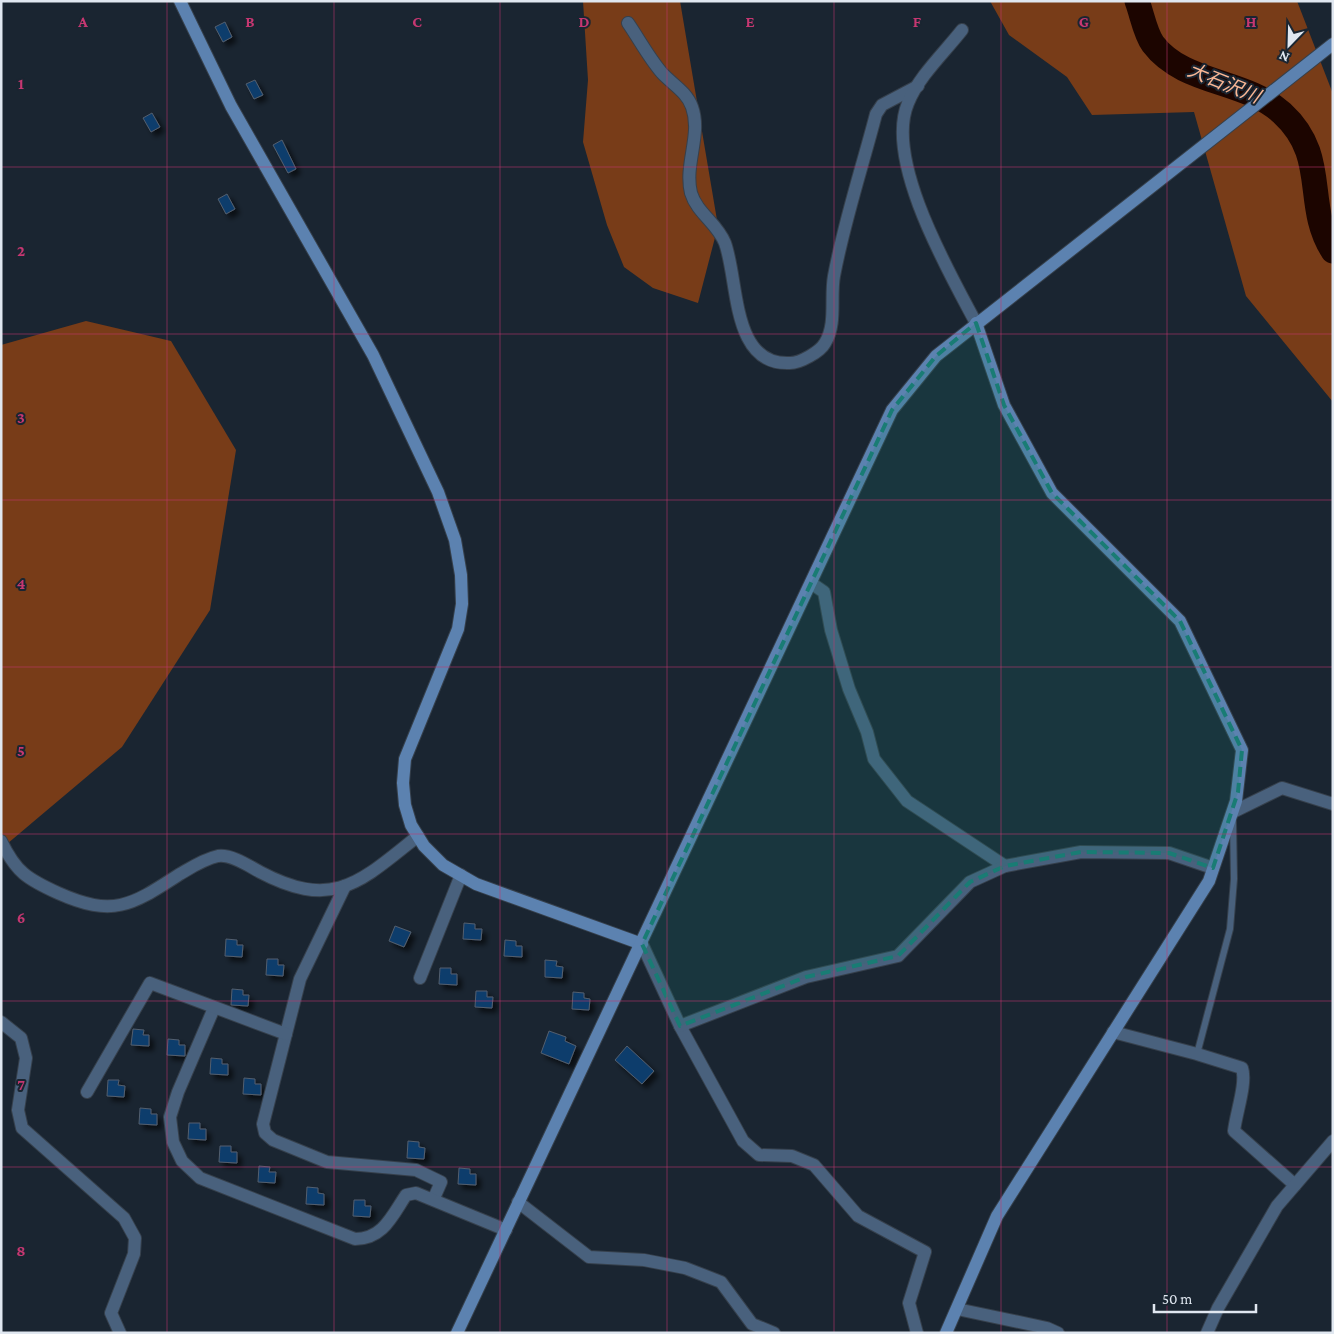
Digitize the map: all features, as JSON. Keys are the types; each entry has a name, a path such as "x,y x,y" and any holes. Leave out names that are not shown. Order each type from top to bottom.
{"street":[{"path":"180,1 231,106 372,355 438,492 456,540 462,576 462,604 458,628 405,759 403,783 405,805 411,825 424,846 443,865 476,884 642,944 680,1026 743,1141 759,1155 792,1156 814,1165 858,1216 925,1252 908,1303 917,1333"},
{"path":"628,23 662,72 682,92 692,106 695,126 694,146 689,167 691,192 695,204 713,223 724,242 746,338 757,353 774,362 792,363 810,355 825,344 831,328 834,277 876,114 882,105 918,86"},
{"path":"946,1333 997,1216 1209,880 1233,812 1238,792 1242,750 1180,621 1052,493 1004,405 976,323 923,215 908,166 901,131 908,103 918,86 962,30"},
{"path":"457,1333 642,944 892,410 936,356 1328,47"},
{"path":"811,583 824,592 831,630 849,689 867,732 874,759 907,801 1005,866"},
{"path":"1233,812 1282,788 1333,804"},
{"path":"1,841 12,864 34,882 90,906 113,908 147,895 202,861 220,855 240,861 279,882 305,890 330,891 345,886 375,870 418,836"},
{"path":"680,1026 806,977 898,956 970,882 1005,866 1081,852 1169,853 1213,868"},
{"path":"420,978 461,875"},
{"path":"345,886 300,979 263,1124 265,1133 273,1140 327,1162 416,1170 440,1182 434,1198"},
{"path":"87,1092 150,983 286,1034"},
{"path":"214,1008 178,1092 170,1117 173,1142 179,1155 182,1161 200,1178 355,1239 366,1239 377,1235 385,1228 406,1195 416,1193 434,1198 506,1230"},
{"path":"1,1022 21,1038 26,1058 18,1110 22,1128 124,1218 134,1238 134,1254 111,1313 120,1333"},
{"path":"1114,1032 1242,1068 1245,1077 1236,1111 1234,1130 1295,1185"},
{"path":"1207,1333 1218,1308 1277,1206 1333,1141"},
{"path":"518,1202 588,1258 644,1260 685,1268 721,1282 752,1324 774,1333"},
{"path":"957,1309 1047,1328 1058,1333"}],"lane":[{"path":"1197,1054 1230,929 1234,879 1233,812"}],"highlighted area":[{"path":"976,323 1004,405 1052,493 1180,621 1242,750 1238,792 1213,868 1169,853 1081,852 1005,866 970,882 898,956 806,977 680,1026 642,944 892,410 936,356"}],"shaded area":[{"path":"583,1 680,1 718,226 698,303 653,288 624,267 607,225 583,142 588,80"},
{"path":"990,1 1297,1 1333,94 1333,402 1246,296 1194,112 1092,115 1067,77 1009,35"},
{"path":"86,321 171,341 236,450 210,610 122,747 1,849 1,345"}],"building":[{"path":"225,22 232,37 223,42 215,27"},
{"path":"255,80 263,95 254,99 246,84"},
{"path":"152,113 160,127 151,132 143,118"},
{"path":"282,140 296,169 288,173 273,145"},
{"path":"227,194 235,209 226,214 218,199"},
{"path":"464,923 475,924 475,929 482,929 481,940 463,939"},
{"path":"395,926 411,932 404,947 389,941"},
{"path":"226,939 237,940 237,945 243,945 242,957 225,956"},
{"path":"505,940 516,941 516,946 522,946 522,957 504,956"},
{"path":"267,959 278,959 278,965 284,965 283,976 266,975"},
{"path":"545,960 557,961 556,966 563,967 562,978 545,977"},
{"path":"440,968 451,968 451,974 457,974 457,985 439,984"},
{"path":"232,989 243,990 243,995 249,995 248,1006 231,1005"},
{"path":"476,991 487,991 487,997 493,997 492,1008 475,1007"},
{"path":"573,992 584,993 584,998 590,999 589,1010 572,1009"},
{"path":"133,1029 144,1030 143,1035 149,1035 149,1046 131,1045"},
{"path":"549,1031 566,1037 565,1041 576,1046 569,1064 541,1053"},
{"path":"168,1039 179,1040 179,1045 185,1045 185,1056 167,1055"},
{"path":"627,1046 654,1071 642,1084 615,1060"},
{"path":"211,1058 222,1059 222,1064 228,1064 228,1075 210,1074"},
{"path":"244,1078 255,1079 255,1084 261,1084 261,1095 243,1094"},
{"path":"108,1080 119,1080 118,1085 125,1086 124,1097 107,1096"},
{"path":"140,1108 151,1109 151,1114 157,1114 157,1125 139,1124"},
{"path":"189,1123 200,1123 200,1129 206,1129 206,1140 188,1139"},
{"path":"408,1141 419,1142 419,1147 425,1148 424,1159 407,1158"},
{"path":"220,1146 231,1146 231,1152 237,1152 237,1163 219,1162"},
{"path":"259,1166 270,1167 269,1172 276,1172 275,1183 258,1182"},
{"path":"459,1168 470,1169 470,1174 476,1174 476,1185 458,1184"},
{"path":"307,1187 318,1188 318,1193 324,1194 324,1205 306,1204"},
{"path":"354,1200 365,1200 365,1206 371,1206 370,1217 353,1216"}],"waterway":[{"name":"大石沢川","path":"1137,1 1150,40 1166,57 1198,75 1251,94 1267,102 1282,113 1297,130 1306,147 1311,164 1319,216 1324,233 1333,251"}]}
